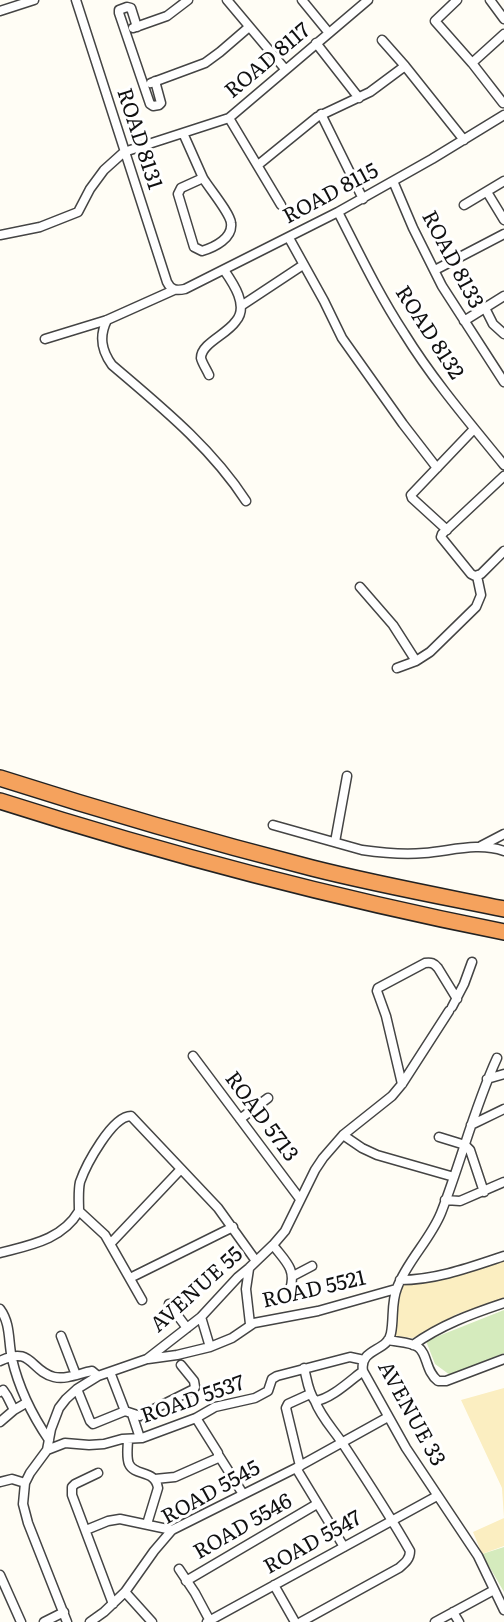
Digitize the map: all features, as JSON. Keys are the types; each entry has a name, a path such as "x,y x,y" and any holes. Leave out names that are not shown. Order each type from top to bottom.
{"highway":[{"path":"0,778 314,868 504,909"},
{"path":"0,801 163,851 289,884 504,932"}],"street":[{"path":"0,11 34,0"},
{"name":"ROAD 8131","path":"76,0 124,152 172,289"},
{"path":"125,31 167,16 189,0"},
{"path":"227,0 285,69"},
{"path":"302,0 329,33"},
{"name":"ROAD 8117","path":"0,235 40,227 78,212 90,189 104,170 124,152 229,118 368,0"},
{"path":"457,0 435,21 503,103"},
{"path":"490,0 504,19"},
{"path":"136,27 131,8 121,9 118,12 150,104 153,106 161,102 155,81"},
{"path":"144,85 205,63 249,27"},
{"path":"472,63 504,34"},
{"path":"382,40 464,140"},
{"path":"316,43 358,98"},
{"path":"258,165 321,114 376,89 405,66"},
{"path":"321,114 363,199"},
{"name":"ROAD 8115","path":"45,339 107,320 172,289 185,289 224,270 363,199 504,115"},
{"path":"229,118 281,205"},
{"path":"183,133 203,178 229,216 231,227 220,243 202,251 194,247 178,194 181,188 203,178"},
{"path":"464,205 504,181"},
{"name":"ROAD 8133","path":"393,182 435,270 464,321 504,382"},
{"path":"487,192 504,220"},
{"name":"ROAD 8132","path":"338,212 403,333 432,376 504,465"},
{"path":"435,270 504,234"},
{"path":"289,238 350,348 437,468"},
{"path":"241,306 303,265"},
{"path":"209,375 202,359 204,349 236,322 240,315 241,306 234,285 224,270"},
{"path":"464,321 504,296"},
{"path":"484,308 493,324 504,334"},
{"path":"107,320 101,339 103,350 112,365 154,400 222,467 246,501"},
{"path":"447,530 411,495 474,429"},
{"path":"504,476 441,537 471,574 477,576 504,551"},
{"path":"397,668 416,661 437,647 476,607 481,595 477,576"},
{"path":"360,587 393,625 416,661"},
{"path":"335,842 347,776"},
{"path":"273,825 363,850 399,854 480,846 504,849 504,835 480,846"},
{"path":"402,1084 378,988 430,962 438,968 452,1006"},
{"name":"AVENUE 55","path":"25,1483 47,1450 54,1418 66,1398 98,1376 147,1359 201,1317 238,1277 273,1245 285,1230 323,1158 343,1135 392,1096 402,1084 465,984 472,962"},
{"name":"ROAD 5713","path":"193,1056 300,1200"},
{"name":"AVENUE 33","path":"497,1058 487,1079 456,1174 436,1223 398,1284 393,1300 391,1333 388,1340 367,1356 362,1364 363,1371 388,1417 437,1496 468,1540 493,1584 504,1610"},
{"path":"487,1079 504,1074"},
{"path":"240,1119 268,1098"},
{"path":"471,1125 504,1109"},
{"path":"0,1253 53,1237 75,1218 79,1211 79,1188 85,1172 102,1142 125,1117 131,1116 218,1208 256,1261"},
{"path":"343,1135 369,1152 456,1174"},
{"path":"439,1137 465,1145 473,1156 484,1192"},
{"path":"111,1243 181,1169"},
{"path":"446,1200 460,1201 504,1182"},
{"path":"79,1211 111,1243 142,1300"},
{"path":"130,1278 233,1227"},
{"path":"273,1245 290,1268 293,1276 290,1289"},
{"name":"ROAD 5521","path":"147,1359 210,1347 232,1338 250,1324 318,1311 398,1284 440,1275 504,1256"},
{"path":"293,1276 312,1266"},
{"path":"249,1268 246,1289 250,1324"},
{"path":"238,1277 239,1282 246,1289"},
{"path":"413,1345 451,1322 504,1303"},
{"path":"169,1304 187,1328"},
{"path":"0,1308 8,1325 11,1355 26,1403 49,1440"},
{"path":"201,1317 210,1347"},
{"path":"61,1336 76,1375"},
{"path":"388,1340 421,1349 431,1374 438,1381 446,1381 504,1359"},
{"path":"0,1361 11,1355 18,1356 30,1360 51,1376 63,1378 92,1371 98,1376"},
{"name":"ROAD 5537","path":"47,1450 65,1443 89,1445 140,1438 195,1418 218,1406 255,1398 268,1391 273,1378 290,1371 350,1357 364,1360"},
{"path":"77,1389 93,1424 129,1413 144,1416 194,1389 194,1381 181,1365"},
{"path":"301,1622 399,1568 409,1558 410,1551 342,1442 322,1415 313,1397 304,1368"},
{"path":"313,1397 318,1401 327,1398 363,1371"},
{"path":"110,1372 140,1438"},
{"path":"0,1392 3,1390 14,1410"},
{"name":"ROAD 5546","path":"313,1397 288,1404 286,1407 298,1467 317,1504 344,1547"},
{"path":"0,1422 26,1403"},
{"name":"ROAD 5545","path":"90,1622 114,1604 125,1592 172,1530 298,1467 388,1417"},
{"path":"195,1418 243,1494"},
{"path":"128,1439 130,1465 133,1469 155,1479 175,1477 219,1456"},
{"path":"98,1473 78,1481 72,1491 114,1604"},
{"path":"0,1482 12,1479 25,1483 23,1504 28,1523 67,1622"},
{"path":"147,1524 158,1488 155,1479"},
{"name":"ROAD 5547","path":"208,1621 437,1496"},
{"name":"ROAD 5546","path":"186,1581 317,1504"},
{"path":"86,1530 114,1519 172,1530"},
{"name":"ROAD 5546","path":"179,1569 208,1621"},
{"path":"0,1575 21,1622"},
{"path":"274,1585 295,1622"},
{"path":"435,1622 494,1590"},
{"path":"125,1592 152,1622"},
{"path":"44,1622 64,1612"},
{"path":"453,1612 459,1622"}],"green space":[{"path":"504,1310 504,1353 450,1375 435,1364 426,1341"},
{"path":"504,1547 504,1592 482,1554"}],"sand":[{"path":"504,1261 504,1299 457,1314 413,1338 394,1336 399,1294 403,1284 434,1282"},
{"path":"504,1388 504,1518 502,1488 461,1400"},
{"path":"504,1518 504,1546 482,1554 473,1532"}]}
